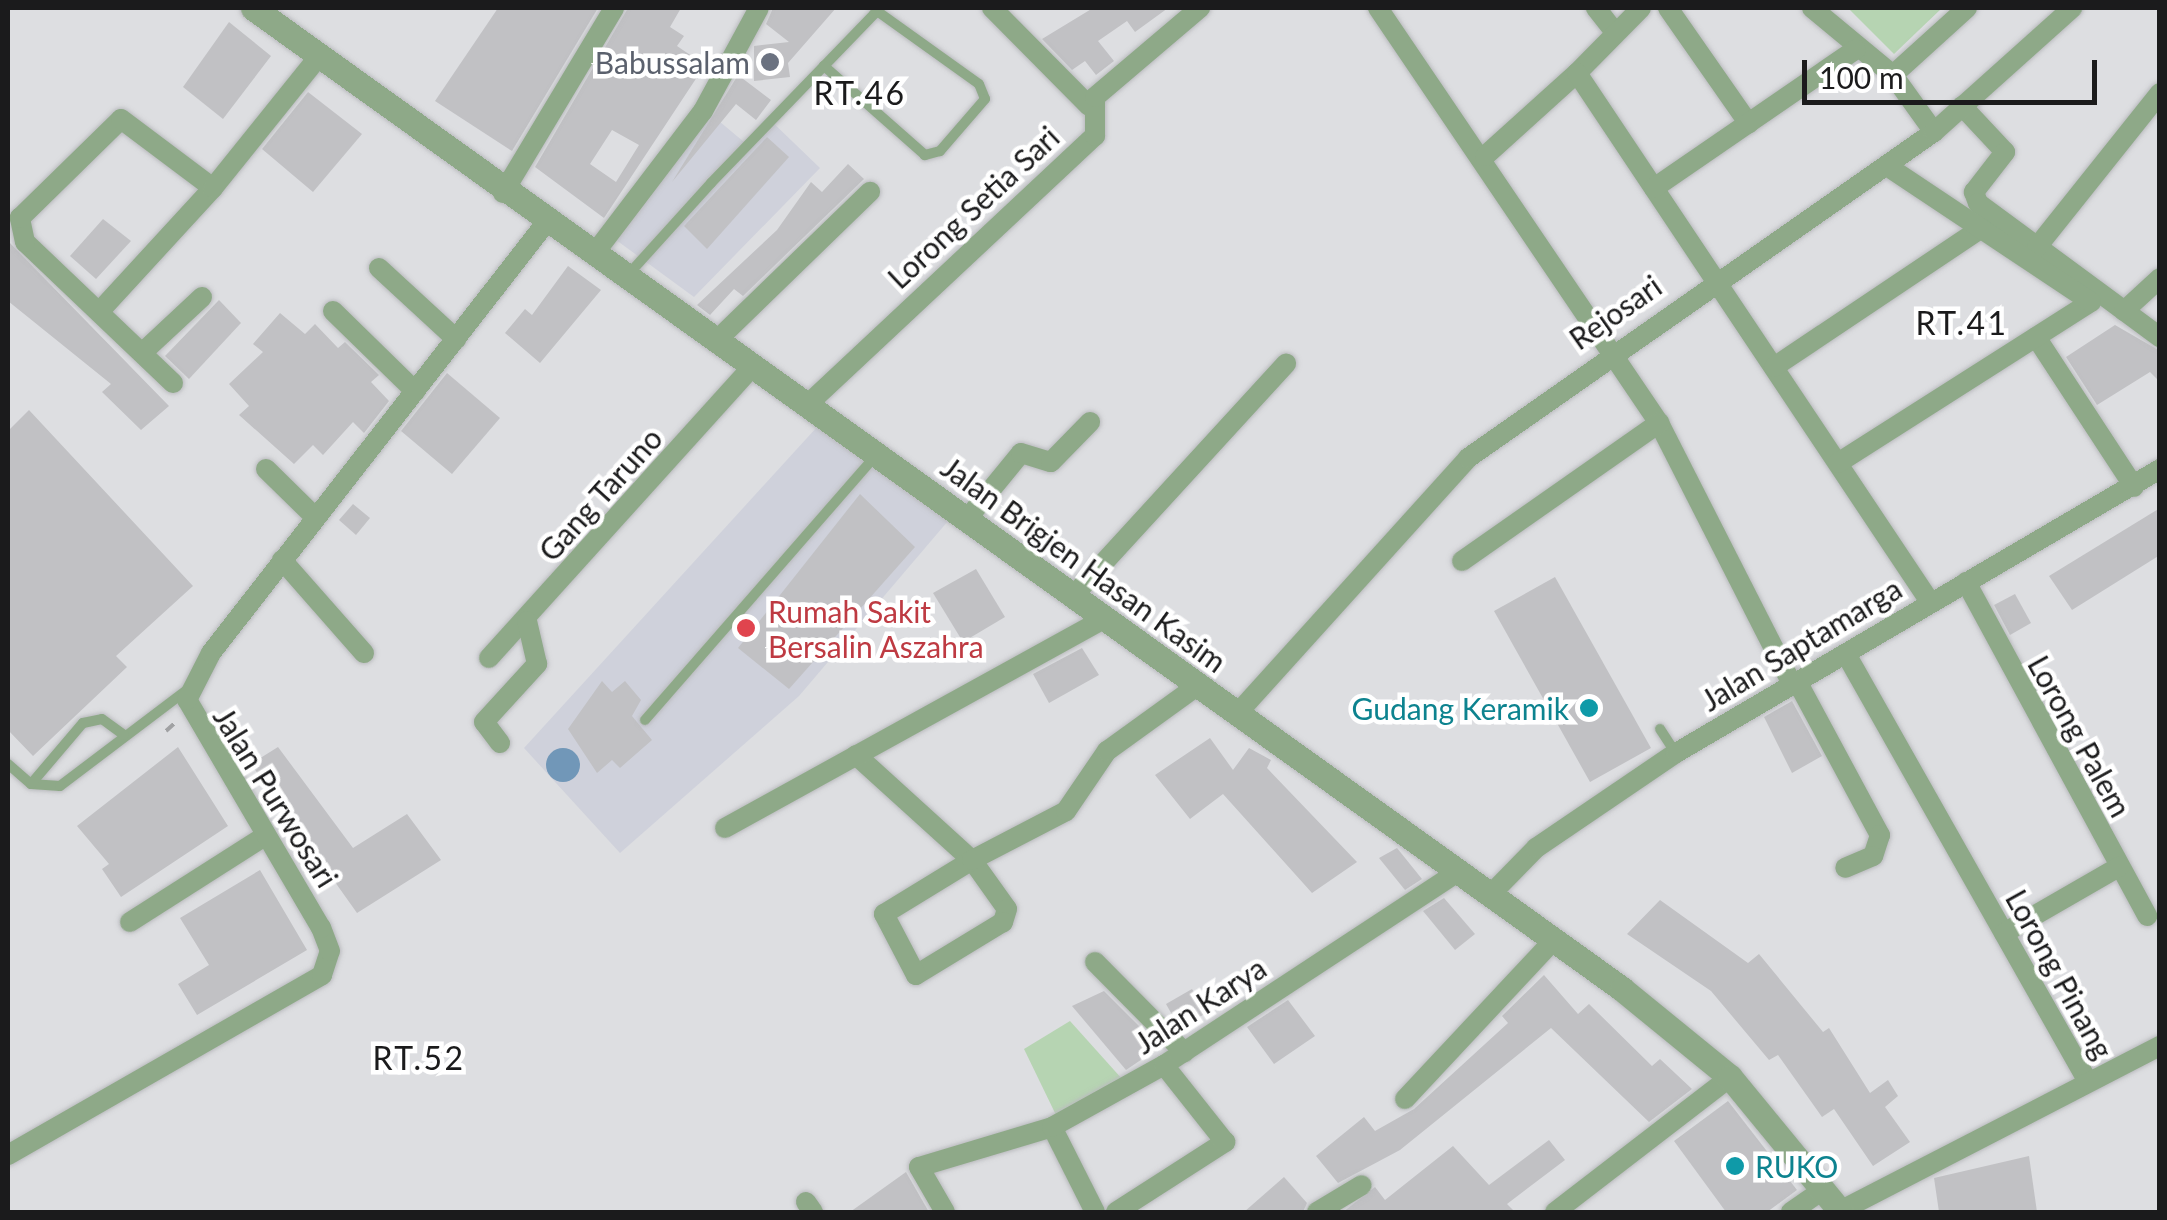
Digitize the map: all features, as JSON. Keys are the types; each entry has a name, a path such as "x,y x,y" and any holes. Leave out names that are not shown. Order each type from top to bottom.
{"street":[{"name":"Jalan Brigjen Hasan Kasim","path":"253,8 546,224 594,254 1554,940 1730,1077 1841,1212"},
{"path":"503,193 614,8"},
{"path":"594,254 703,111 759,8"},
{"path":"992,8 1090,106"},
{"name":"Lorong Setia Sari","path":"806,406 1094,136 1090,106 1200,8"},
{"path":"1378,8 1486,156 1659,424 1882,840 1845,868"},
{"path":"1596,8 1615,32"},
{"path":"1486,156 1577,74 1641,8"},
{"path":"1668,8 1749,124"},
{"path":"1812,8 1892,76 1934,132"},
{"path":"1892,76 1967,8"},
{"name":"Rejosari","path":"1236,714 1417,505 1610,350 1934,132 2072,8"},
{"path":"1654,188 1856,49"},
{"path":"99,312 213,188 318,56"},
{"path":"1577,74 1717,278 1930,602"},
{"path":"2037,247 2160,93"},
{"path":"1962,106 2005,152 1974,192 1978,203 2160,337"},
{"path":"173,383 25,242 20,218 122,119 213,188"},
{"path":"1838,462 2091,302 1888,166"},
{"path":"715,342 870,192"},
{"name":"Jalan Purwosari","path":"8,1155 322,975 327,940 188,712 192,687 282,560 546,224"},
{"path":"1774,367 1982,228"},
{"path":"379,268 456,338"},
{"path":"2124,311 2160,278"},
{"path":"147,358 202,297"},
{"path":"333,311 414,391"},
{"path":"2036,337 2134,487"},
{"path":"1074,595 1286,364"},
{"name":"Gang Taruno","path":"489,658 752,368"},
{"path":"967,519 1021,453 1054,460 1090,422"},
{"path":"1462,561 1659,424"},
{"name":"Jalan Saptamarga","path":"1490,895 1536,848 1676,753 1930,602 2134,487 2160,468"},
{"path":"266,469 315,517"},
{"path":"282,560 364,653"},
{"name":"Lorong Palem","path":"1966,582 2147,916"},
{"path":"725,828 1104,619"},
{"path":"500,743 484,722 537,664 526,621"},
{"name":"Lorong Pinang","path":"1841,1212 2088,1082 1846,654"},
{"path":"856,755 972,860 1006,906 1003,922 912,974 881,917 972,860 1066,810 1107,750 1197,686"},
{"path":"130,922 265,836"},
{"path":"2004,933 2119,867"},
{"name":"Jalan Karya","path":"945,1212 919,1166 1052,1127 1164,1065 1456,873"},
{"path":"1404,1099 1554,940"},
{"path":"1095,962 1184,1052"},
{"path":"2088,1082 2160,1046"},
{"path":"1116,1212 1225,1141 1164,1065"},
{"path":"1555,1212 1730,1077"},
{"path":"1052,1127 1096,1212"},
{"path":"1317,1212 1362,1185"},
{"path":"1791,1212 1824,1189"}],"lane":[{"path":"624,279 824,66 884,10 979,84 986,99 940,150 925,154 824,66"},
{"path":"645,720 876,455"},
{"path":"8,764 31,784 60,786 192,687"},
{"path":"31,784 82,723 102,719 124,735"},
{"path":"1660,729 1676,753"}],"shaded area":[{"path":"707,111 744,142 767,117 820,168 694,297 612,237"},
{"name":"Rumah Sakit Bersalin Aszahra","path":"817,427 948,521 799,696 620,853 524,748"}],"green space":[{"path":"1848,8 1942,8 1894,54"},
{"path":"1070,1021 1123,1080 1056,1115 1024,1049"}],"water":[{"path":"563,748 575,753 580,765 575,777 563,782 551,777 546,765 551,753"}],"building":[{"path":"498,8 598,8 512,151 435,101"},
{"path":"628,8 681,8 670,27 684,36 677,46 705,65 604,218 535,167","holes":["612,130 639,145 616,182 590,164"]},
{"path":"773,8 836,8 788,63 790,77 754,81 754,46 789,42 766,24"},
{"path":"1093,8 1168,8 1135,32 1127,21 1098,41 1114,61 1096,75 1085,61 1072,70 1042,39"},
{"path":"229,22 271,56 223,119 183,87"},
{"path":"738,75 771,100 756,120 736,104 672,182"},
{"path":"308,92 362,134 313,192 262,149"},
{"path":"767,137 789,157 707,249 684,226"},
{"path":"848,164 864,179 743,296 734,289 710,315 697,305 777,230 811,182 822,192"},
{"path":"103,219 131,241 96,279 70,256"},
{"path":"8,241 169,406 141,430 102,392 111,384 8,301"},
{"path":"568,266 601,290 540,363 505,333 525,309 532,315"},
{"path":"219,300 241,323 189,379 165,356"},
{"path":"280,313 305,334 315,324 338,348 345,342 379,375 371,382 389,401 364,433 353,422 323,455 313,445 294,464 239,415 249,406 229,384 263,352 253,344"},
{"path":"2115,325 2160,351 2160,382 2150,372 2097,405 2066,357"},
{"path":"447,373 500,418 452,474 401,431"},
{"path":"29,410 193,586 116,656 127,667 33,756 8,730 8,431"},
{"path":"860,494 915,547 789,689 738,648"},
{"path":"353,504 370,518 356,535 339,520"},
{"path":"2160,508 2160,555 2072,610 2049,576"},
{"path":"976,569 1005,617 963,642 933,593"},
{"name":"Gudang Keramik","path":"1555,577 1651,748 1590,782 1494,611"},
{"path":"2015,594 2031,623 2010,635 1994,605"},
{"path":"1082,648 1099,675 1049,703 1033,674"},
{"path":"602,681 612,692 625,681 641,700 632,716 652,740 620,768 612,760 597,773 568,729"},
{"path":"1792,701 1822,756 1792,773 1764,717"},
{"path":"1210,738 1233,770 1249,748 1271,760 1267,768 1357,862 1312,893 1223,794 1190,819 1155,775"},
{"path":"178,747 228,826 121,897 102,869 109,864 77,826"},
{"path":"278,747 353,848 407,814 441,860 357,913 251,764"},
{"path":"1397,848 1422,879 1405,890 1379,858"},
{"path":"260,870 307,950 197,1015 178,984 209,965 180,918"},
{"path":"1444,898 1475,934 1455,950 1423,911"},
{"path":"1660,900 1748,963 1759,954 1823,1032 1829,1028 1870,1093 1888,1080 1898,1096 1885,1107 1910,1142 1873,1166 1834,1109 1822,1117 1778,1055 1769,1060 1711,991 1627,934"},
{"path":"1544,975 1578,1014 1589,1004 1652,1066 1660,1059 1692,1089 1649,1122 1551,1028 1400,1150 1338,1183 1316,1156 1364,1117 1375,1131 1414,1109 1508,1023 1502,1016"},
{"path":"1192,989 1207,1013 1179,1027 1166,1004"},
{"path":"1104,991 1160,1047 1126,1070 1072,1006"},
{"path":"1288,1000 1315,1036 1274,1064 1247,1027"},
{"name":"RUKO","path":"1728,1101 1797,1190 1767,1212 1726,1212 1674,1141"},
{"path":"1549,1140 1565,1160 1507,1204 1515,1212 1343,1212 1375,1187 1385,1200 1453,1146 1489,1185"},
{"path":"2029,1156 2037,1212 1939,1212 1934,1178"},
{"path":"906,1172 929,1212 850,1212"},
{"path":"1284,1177 1307,1203 1303,1212 1244,1212"}],"place":[{"name":"Babussalam","path":"770,62"},
{"name":"Rumah Sakit Bersalin Aszahra","path":"746,628"},
{"name":"Gudang Keramik","path":"1589,708"},
{"name":"RUKO","path":"1735,1166"}],"district":[{"name":"RT.46","path":"860,93"},
{"name":"RT.41","path":"1962,323"},
{"name":"RT.52","path":"419,1058"}]}
